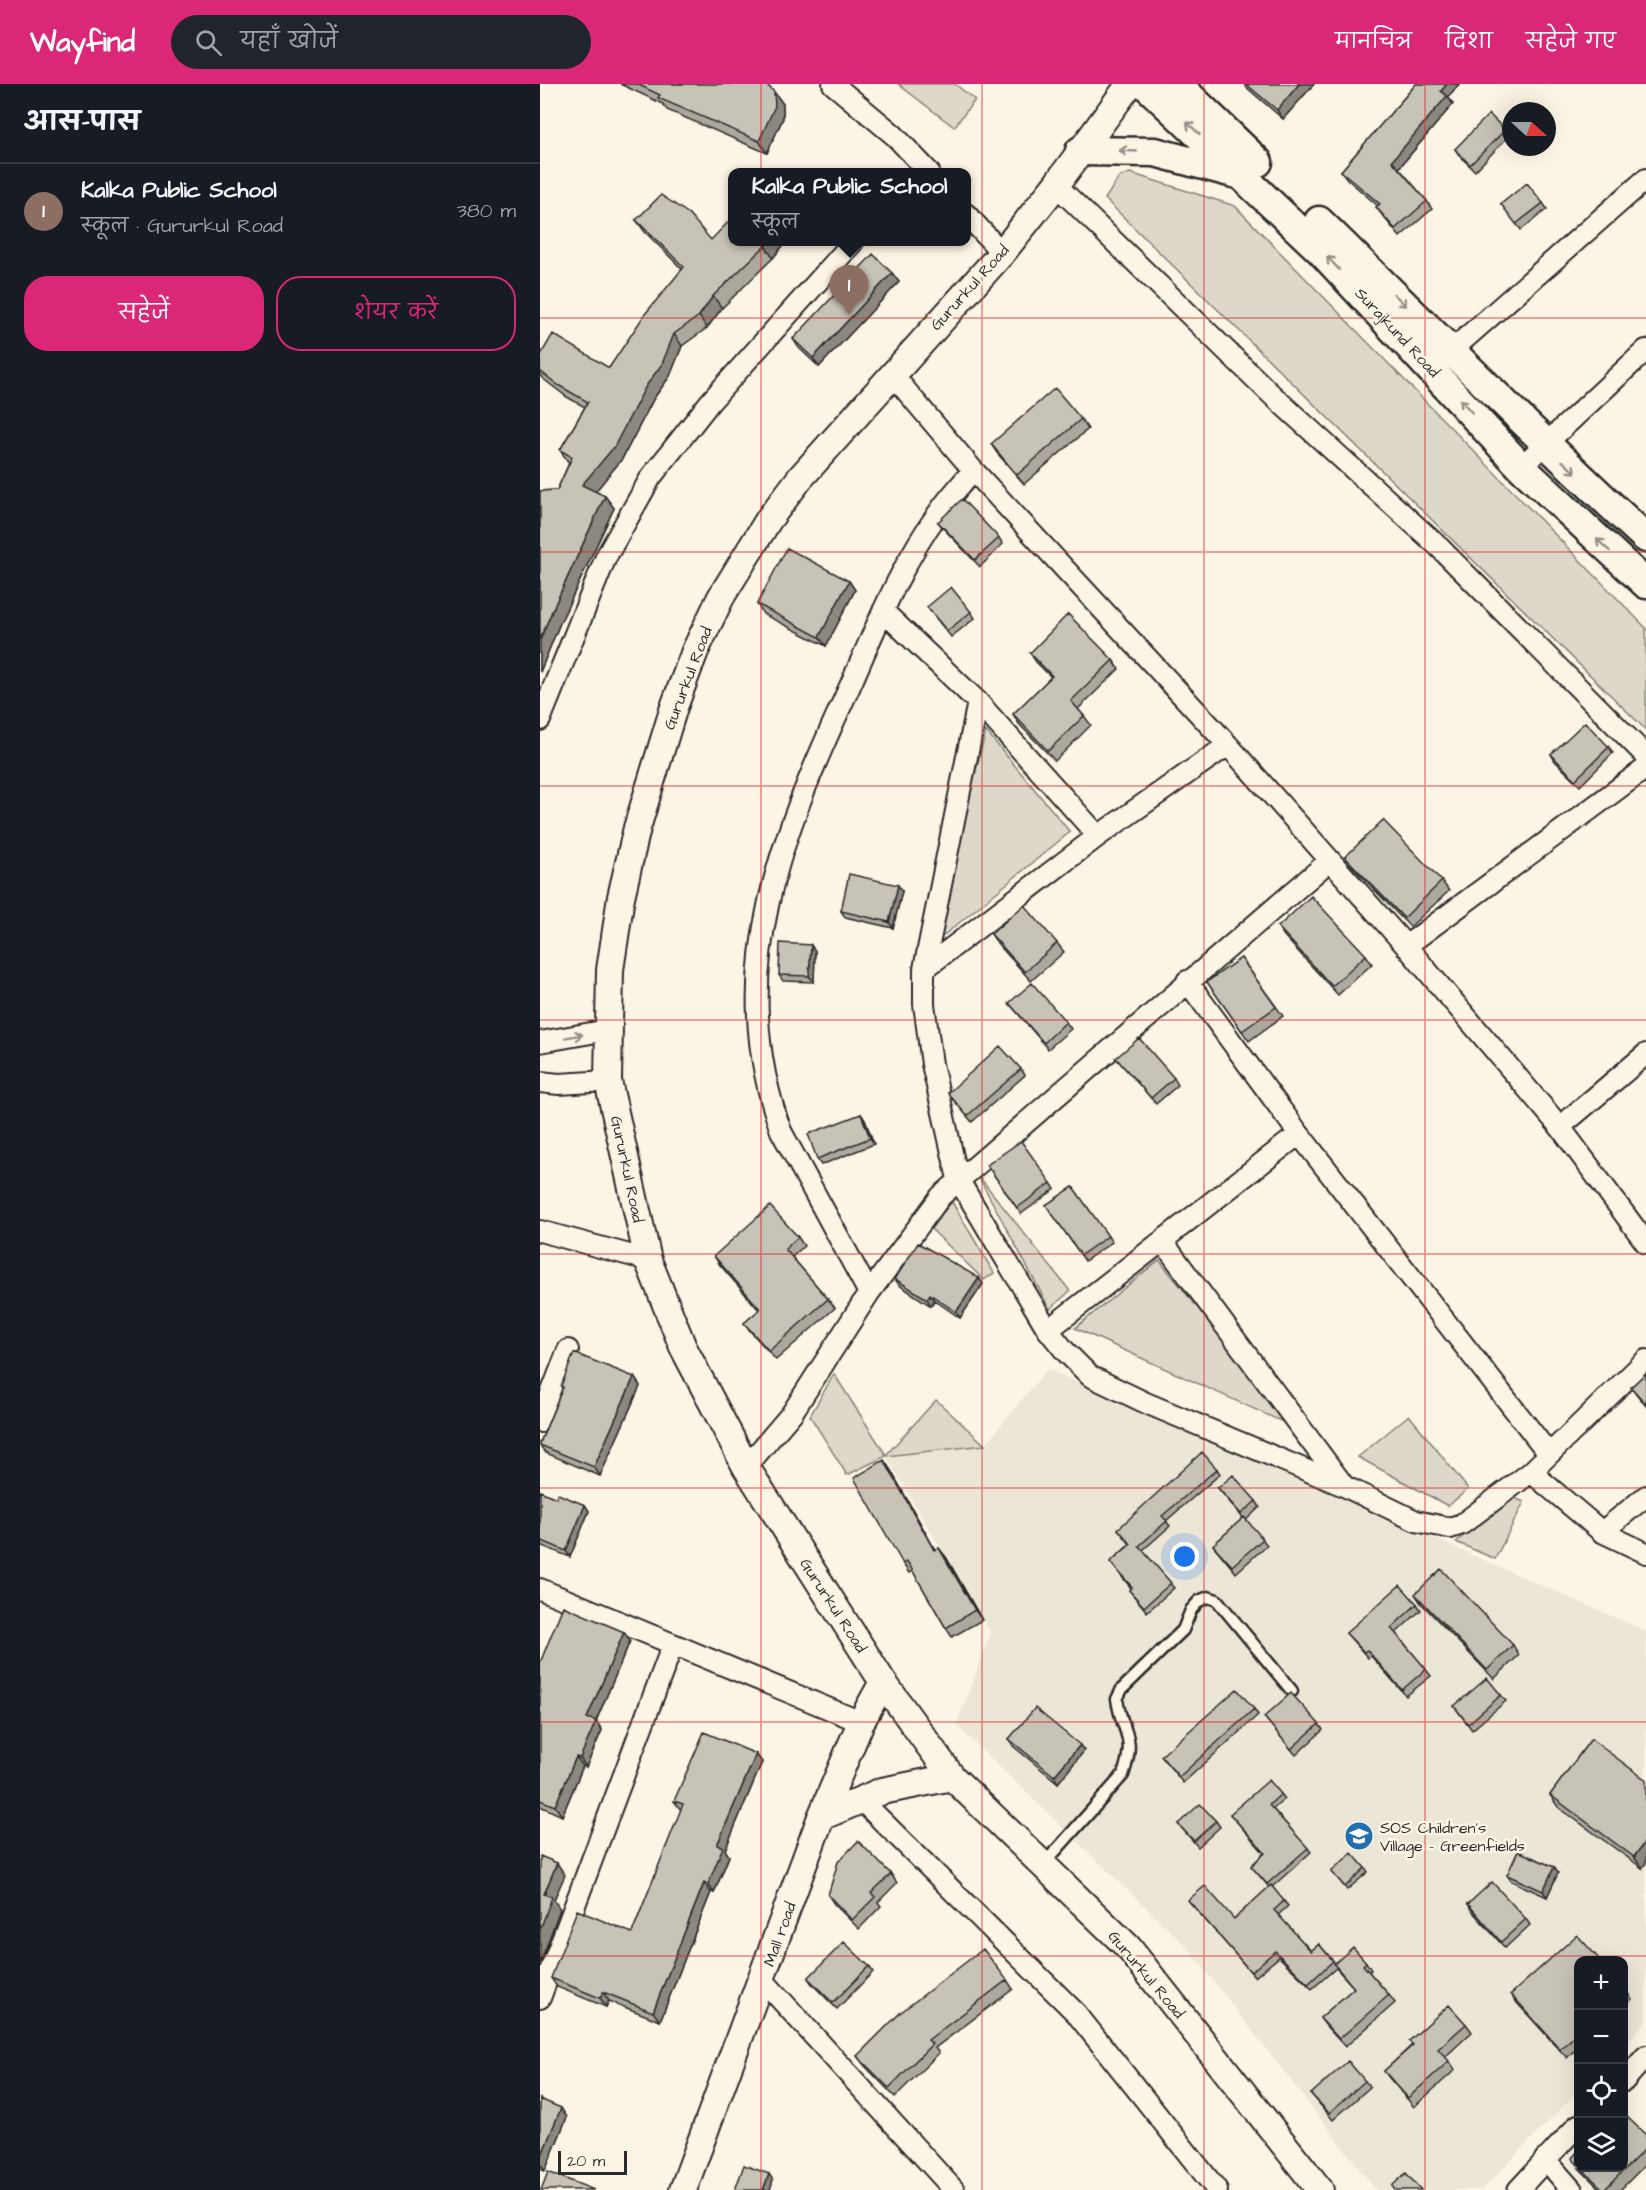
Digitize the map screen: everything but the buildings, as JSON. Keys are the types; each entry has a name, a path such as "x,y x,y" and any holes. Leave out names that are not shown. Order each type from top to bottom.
{"main road":[{"name":"Surajkund Road","path":"1145,84 1320,249 1442,359 1544,444 1646,538"},
{"name":"Surajkund Road","path":"1178,84 1442,359 1521,467 1646,584"},
{"path":"1080,151 1155,152 1246,177"}],"street":[{"path":"833,84 894,135 925,168"},
{"name":"Gururkul Road","path":"1130,84 1056,185 1002,253 801,477 769,519 721,597 694,651 640,817 623,886 610,970 608,1081 648,1260 684,1347 746,1467 883,1682 952,1777 1128,1947 1320,2190"},
{"path":"1442,359 1646,179"},
{"path":"1056,185 1271,394 1439,547 1646,756"},
{"path":"971,219 1002,253"},
{"path":"540,720 606,557 651,477 710,402 849,246"},
{"path":"1521,467 1646,350"},
{"path":"892,374 973,470 1228,745 1406,946 1560,1127 1646,1243"},
{"path":"869,1293 781,1131 764,1071 757,979 765,916 790,822 884,611 922,538 973,470"},
{"path":"884,611 978,702 1098,836"},
{"path":"978,702 924,969 924,1004 932,1064 958,1179 1048,1330 1090,1376 1112,1388 1344,1486 1416,1521 1434,1527 1450,1528 1462,1524 1531,1472 1646,1359"},
{"path":"924,969 1098,836 1228,745"},
{"path":"1406,946 1646,768"},
{"path":"746,1467 792,1413 869,1293 925,1215 958,1179 1329,861"},
{"path":"1187,981 1299,1134 1549,1454"},
{"path":"540,1042 608,1030"},
{"path":"1560,1127 1646,1054"},
{"path":"540,1082 559,1084 608,1081"},
{"path":"1048,1330 1299,1134"},
{"path":"540,1231 648,1260"},
{"path":"1163,1242 1344,1486"},
{"path":"540,1422 568,1350"},
{"path":"1531,1472 1602,1532 1646,1553"},
{"path":"1602,1532 1646,1496"},
{"path":"540,1589 861,1722"},
{"path":"540,1998 673,1644"},
{"name":"Mall road","path":"683,2190 821,1817 861,1722 883,1682"},
{"path":"821,1817 882,1791 952,1777"},
{"path":"861,1800 1076,2013 1217,2190"},
{"path":"762,1979 954,2190"},
{"path":"1628,2076 1644,2065"},
{"path":"1518,2190 1574,2129"},
{"path":"1545,2159 1572,2190"}],"lane":[{"path":"1042,1865 1123,1775 1129,1757 1130,1738 1117,1699 1122,1689 1183,1630 1199,1601 1208,1597 1216,1600 1292,1691"}],"shaded area":[{"path":"898,84 955,84 975,100 954,127"},
{"path":"1130,173 1235,206 1646,628 1646,730 1105,199 1119,177"},
{"path":"986,731 1070,832 932,945"},
{"path":"977,1174 1070,1291 1050,1309"},
{"path":"952,1202 994,1273 984,1280 930,1228"},
{"path":"1159,1260 1294,1427 1075,1328"},
{"name":"SOS Children's Village - Greenfields","path":"1047,1369 1646,1631 1646,2022 1628,2041 1628,1956 1574,1956 1574,2095 1482,2190 1376,2190 1187,1947 956,1725 991,1633 886,1456 985,1445"},
{"path":"834,1374 886,1455 936,1400 985,1445 886,1456 847,1475 810,1416"},
{"path":"1409,1415 1468,1489 1448,1506 1358,1457"},
{"path":"1512,1497 1524,1502 1495,1559 1456,1542"}],"place":[{"name":"Kalka Public School","path":"849,315"},
{"name":"SOS Children's Village - Greenfields","path":"1359,1836"}]}
